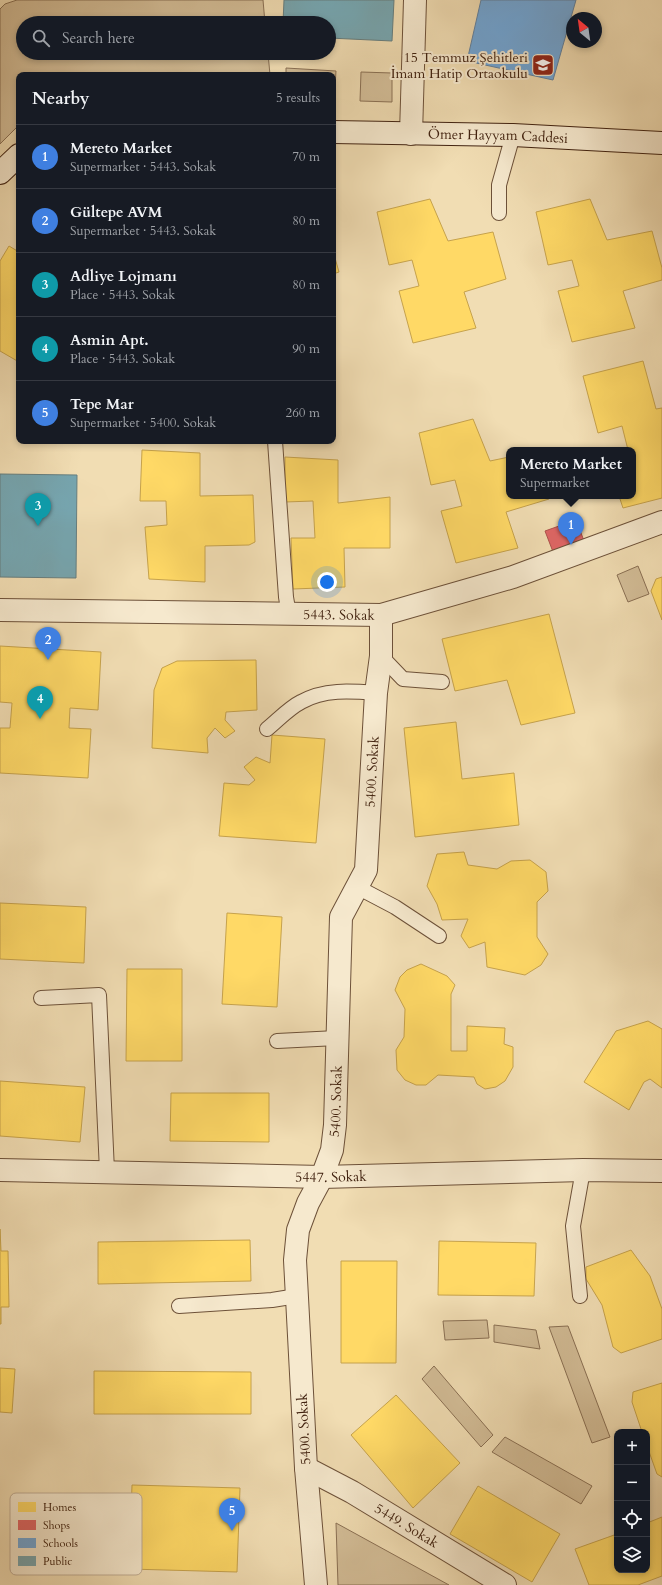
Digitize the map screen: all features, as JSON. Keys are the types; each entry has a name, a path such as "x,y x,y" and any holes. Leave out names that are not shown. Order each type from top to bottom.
{"street":[{"path":"411,134 414,0"},
{"name":"Ömer Hayyam Caddesi","path":"336,132 513,135 662,143"},
{"path":"0,173 16,158"},
{"name":"5443. Sokak","path":"0,610 381,615 513,577 662,522"},
{"name":"5400. Sokak","path":"316,1585 306,1468 295,1260 298,1230 308,1203 322,1177 332,1150 335,1125 341,917 366,870 376,693 381,656 381,615"},
{"name":"5447. Sokak","path":"0,1170 108,1171 322,1177 583,1170 662,1171"},
{"name":"5449. Sokak","path":"306,1468 352,1492 505,1585"}],"lane":[{"path":"499,213 499,185 513,135"},
{"path":"275,444 286,596 289,614"},
{"path":"381,656 403,679 442,682"},
{"path":"267,729 300,702 320,693 344,691 376,693"},
{"path":"357,887 395,907 439,936"},
{"path":"41,998 100,995 108,1171"},
{"path":"277,1041 337,1038"},
{"path":"580,1296 573,1226 583,1170"},
{"path":"179,1306 297,1296"}],"shaded area":[{"path":"17,0 263,0 264,16 16,16 16,60 269,60 270,72 16,72 16,128 0,144 0,9 5,4"},
{"path":"286,68 336,71 336,72 286,72"},
{"path":"361,72 392,73 392,102 360,101"},
{"path":"638,566 649,594 628,602 617,575"},
{"path":"487,1320 489,1338 445,1340 443,1321"},
{"path":"494,1325 536,1330 540,1349 494,1342"},
{"path":"568,1326 610,1437 592,1443 549,1327"},
{"path":"434,1366 493,1435 481,1447 422,1379"},
{"path":"505,1437 592,1486 581,1504 492,1452"},
{"path":"336,1523 449,1585 338,1585"}],"building: Homes":[{"path":"430,199 448,241 493,232 506,279 464,292 476,328 413,343 399,291 419,286 412,260 389,265 377,212"},
{"path":"590,199 607,240 652,231 662,268 662,280 623,291 635,328 572,342 558,291 579,286 572,260 548,265 536,212"},
{"path":"9,246 16,250 16,360 0,351 0,261"},
{"path":"336,262 339,272 336,273"},
{"path":"643,361 656,409 662,408 662,498 623,508 620,499 636,499 636,447 627,447 622,426 598,433 583,376"},
{"path":"473,419 490,461 506,458 506,499 549,499 506,512 518,548 456,563 441,511 462,506 455,480 431,485 419,433"},
{"path":"142,450 200,453 200,496 253,495 255,542 249,545 205,546 205,582 149,579 145,527 167,525 166,501 140,501"},
{"path":"285,457 338,460 338,503 390,497 390,548 344,548 345,587 293,589 291,538 315,538 313,501 285,502"},
{"path":"662,577 662,620 651,591 656,579"},
{"path":"549,614 575,713 521,725 507,680 455,691 442,639"},
{"path":"0,646 101,652 98,710 70,708 69,728 91,729 88,778 0,773 0,728 10,728 12,703 0,702"},
{"path":"256,660 257,710 226,712 225,720 235,731 225,738 215,728 207,738 208,753 152,748 154,690 162,668 177,661"},
{"path":"456,722 462,779 514,773 519,825 415,837 404,728"},
{"path":"272,735 325,739 316,843 219,836 224,783 249,785 255,780 244,767 256,757 270,763"},
{"path":"464,852 468,865 497,869 511,861 530,860 546,872 548,891 537,902 537,937 548,954 541,965 525,975 487,967 485,942 469,948 461,936 468,919 442,920 437,904 427,886 437,854"},
{"path":"0,903 86,907 84,963 0,959"},
{"path":"227,913 282,917 277,1007 222,1004"},
{"path":"421,964 447,976 455,985 451,994 451,1051 467,1051 467,1026 505,1028 504,1044 513,1047 513,1067 505,1081 496,1087 485,1089 477,1084 474,1077 438,1075 426,1085 416,1085 405,1080 397,1070 396,1050 404,1037 405,1009 395,990 400,977 407,970"},
{"path":"127,969 182,969 182,1061 126,1061"},
{"path":"648,1021 662,1029 662,1088 650,1079 644,1082 629,1110 584,1082 616,1031"},
{"path":"0,1081 85,1087 80,1142 0,1136"},
{"path":"171,1093 269,1093 269,1142 170,1141"},
{"path":"0,1229 1,1251 8,1251 9,1307 1,1307 1,1324 0,1324"},
{"path":"250,1240 251,1281 98,1284 98,1242"},
{"path":"439,1241 536,1243 534,1296 438,1295"},
{"path":"631,1250 650,1276 662,1309 662,1339 621,1353 613,1347 602,1305 586,1279 586,1267"},
{"path":"341,1261 397,1261 396,1363 341,1363"},
{"path":"0,1368 15,1369 12,1413 0,1412"},
{"path":"94,1371 251,1372 251,1414 94,1414"},
{"path":"662,1383 662,1477 657,1474 650,1454 650,1429 641,1429 632,1402 633,1392"},
{"path":"396,1395 460,1463 413,1508 351,1435"},
{"path":"132,1485 240,1488 237,1572 142,1569 142,1493 132,1493"},
{"path":"478,1486 560,1534 532,1582 450,1534"},
{"path":"662,1517 662,1576 638,1585 589,1585 575,1549 614,1535 614,1573 650,1573 650,1522"}],"building: Shops":[{"path":"576,520 586,546 555,557 545,531"}],"building: Schools":[{"path":"481,0 576,0 573,12 566,12 566,35 553,80 467,61"}],"building: Public":[{"path":"284,0 394,0 392,41 336,38 336,16 283,16"},
{"path":"0,474 77,475 76,578 0,577"}],"place":[{"name":"15 Temmuz Şehitleri İmam Hatip Ortaokulu","path":"543,65"},
{"name":"Adliye Lojmanı","path":"38,526"},
{"name":"Mereto Market","path":"571,545"},
{"name":"Gültepe AVM","path":"48,660"},
{"name":"Asmin Apt.","path":"40,719"},
{"name":"Tepe Mar","path":"232,1531"}]}
